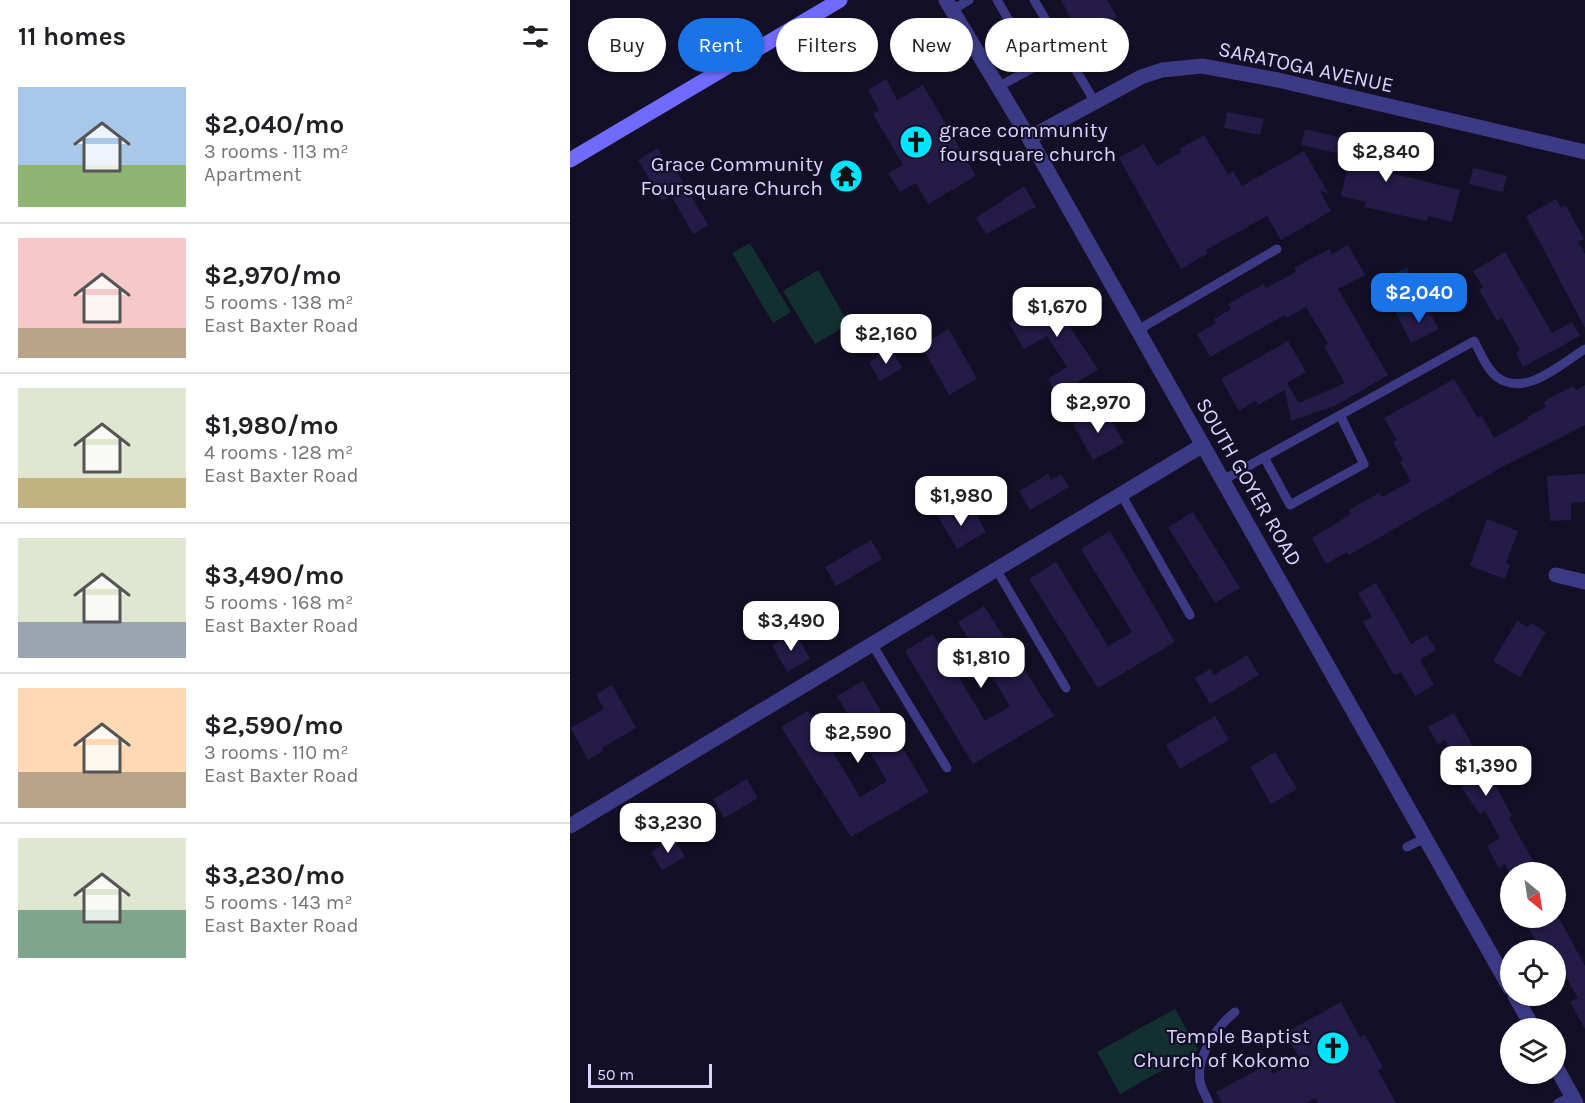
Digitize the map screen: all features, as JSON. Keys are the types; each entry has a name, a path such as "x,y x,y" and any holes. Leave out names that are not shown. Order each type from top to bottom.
{"main road":[{"path":"570,160 840,0"}],"street":[{"name":"SOUTH GOYER ROAD","path":"949,5 1029,138 1500,970"},
{"name":"SARATOGA AVENUE","path":"1029,138 1141,77 1162,70 1202,66 1278,80 1585,152"},
{"path":"570,826 1203,445"},
{"path":"1556,575 1585,582"},
{"path":"1562,1084 1569,1101"}],"lane":[{"path":"949,5 969,0"},
{"path":"998,0 1008,18"},
{"path":"1035,0 1045,18"},
{"path":"998,87 1025,72"},
{"path":"1077,72 1095,102"},
{"path":"1138,330 1277,249"},
{"path":"1223,480 1474,341 1495,376 1512,385 1531,382 1585,349"},
{"path":"1264,457 1290,505 1364,464 1340,415"},
{"path":"1121,494 1190,615"},
{"path":"996,569 1066,688"},
{"path":"872,644 947,768"},
{"path":"1407,848 1425,838"},
{"path":"1209,1103 1200,1081 1201,1064 1210,1041 1235,1012"}],"green space":[{"path":"750,243 791,312 773,323 732,253"},
{"path":"818,270 849,324 815,344 783,291"},
{"path":"1175,1009 1198,1050 1120,1094 1097,1052"}],"water":[{"path":"1407,267 1426,305 1399,319 1379,281"}],"building":[{"path":"1061,0 1107,0 1117,17 1115,18 1071,18"},
{"name":"grace community foursquare church","path":"886,79 897,100 923,85 976,176 928,204 916,183 900,192 888,173 903,165 873,114 879,110 868,90"},
{"path":"1227,112 1264,119 1260,135 1224,128"},
{"path":"1305,129 1372,145 1367,167 1460,190 1452,222 1428,216 1427,221 1364,207 1366,202 1341,196 1350,156 1301,145"},
{"path":"1204,135 1228,174 1233,171 1242,186 1304,151 1328,193 1320,191 1331,211 1281,240 1267,216 1206,250 1208,253 1181,269 1119,158 1144,144 1157,166 1181,152 1179,149"},
{"path":"658,148 672,173 676,170 708,225 693,234 671,195 662,201 638,160"},
{"path":"1473,168 1507,176 1503,192 1469,184"},
{"path":"1024,186 1036,207 986,234 976,218"},
{"path":"1556,199 1561,208 1566,206 1584,239 1578,242 1585,254 1585,328 1526,216"},
{"path":"1348,245 1365,275 1338,289 1388,375 1337,405 1291,421 1285,390 1258,405 1256,401 1239,411 1221,379 1288,341 1306,372 1287,383 1299,403 1345,383 1324,346 1328,344 1306,307 1287,318 1285,315 1210,357 1197,334 1216,323 1214,319 1231,309 1228,304 1264,284 1266,288 1296,272 1294,268 1329,249 1332,254"},
{"path":"1505,252 1552,333 1572,322 1580,336 1523,367 1516,353 1520,350 1502,318 1497,321 1479,290 1483,287 1473,271"},
{"path":"1067,290 1082,316 1068,324 1098,369 1058,395 1048,379 1067,367 1047,336 1024,349 1009,323"},
{"path":"1426,305 1439,329 1411,343 1399,319"},
{"path":"949,329 977,379 949,395 921,345"},
{"path":"891,349 902,368 880,381 869,362"},
{"path":"1454,379 1478,418 1482,416 1494,438 1546,407 1543,402 1573,386 1576,390 1585,385 1585,425 1504,466 1349,555 1347,552 1326,564 1312,538 1351,514 1349,510 1379,493 1382,497 1411,481 1400,462 1403,460 1393,442 1397,440 1384,418"},
{"path":"1104,407 1124,443 1093,460 1073,424"},
{"path":"1048,474 1051,480 1061,474 1069,487 1030,510 1019,491"},
{"path":"1585,474 1585,502 1571,503 1571,520 1550,521 1547,476"},
{"path":"955,505 963,520 975,512 986,532 957,549 938,516"},
{"path":"1193,512 1240,588 1215,603 1168,527"},
{"path":"1487,519 1518,531 1506,563 1510,564 1505,579 1470,566"},
{"path":"1110,531 1175,642 1098,688 1029,579 1056,562 1108,646 1132,632 1081,549"},
{"path":"871,540 882,559 836,586 825,567"},
{"path":"1376,583 1411,644 1427,635 1436,650 1420,660 1434,685 1415,696 1401,672 1394,675 1363,622 1372,617 1358,593"},
{"path":"984,606 1054,716 973,764 905,651 933,634 985,721 1010,706 958,622"},
{"path":"1517,621 1528,627 1531,623 1546,632 1520,677 1493,661"},
{"path":"795,632 810,659 787,672 772,645"},
{"path":"1247,655 1259,675 1210,704 1195,678 1210,669 1214,675"},
{"path":"863,681 929,792 851,837 781,727 808,711 860,797 887,781 837,696"},
{"path":"612,685 636,728 602,748 604,751 588,760 571,728 604,709 596,694"},
{"path":"1454,713 1488,772 1498,767 1505,779 1495,785 1512,816 1509,818 1534,862 1500,862 1499,868 1487,846 1500,838 1485,811 1480,814 1461,787 1469,783 1445,740 1438,744 1428,727"},
{"path":"1215,716 1229,740 1180,769 1166,745"},
{"path":"1275,752 1297,789 1271,804 1250,767"},
{"path":"747,779 758,798 724,818 713,799"},
{"path":"674,838 685,857 662,870 651,852"},
{"path":"1529,928 1564,928 1585,966 1585,1029 1570,1002 1578,998 1566,977 1566,940 1536,940"},
{"name":"Temple Baptist Church of Kokomo","path":"1341,1002 1360,1037 1365,1035 1383,1067 1378,1071 1396,1103 1318,1103 1315,1098 1306,1103 1222,1103 1216,1092 1268,1064 1273,1074 1300,1059 1285,1033"}],"place":[{"name":"grace community foursquare church","path":"916,142"},
{"name":"Grace Community Foursquare Church","path":"846,176"},
{"name":"Temple Baptist Church of Kokomo","path":"1333,1048"}]}
